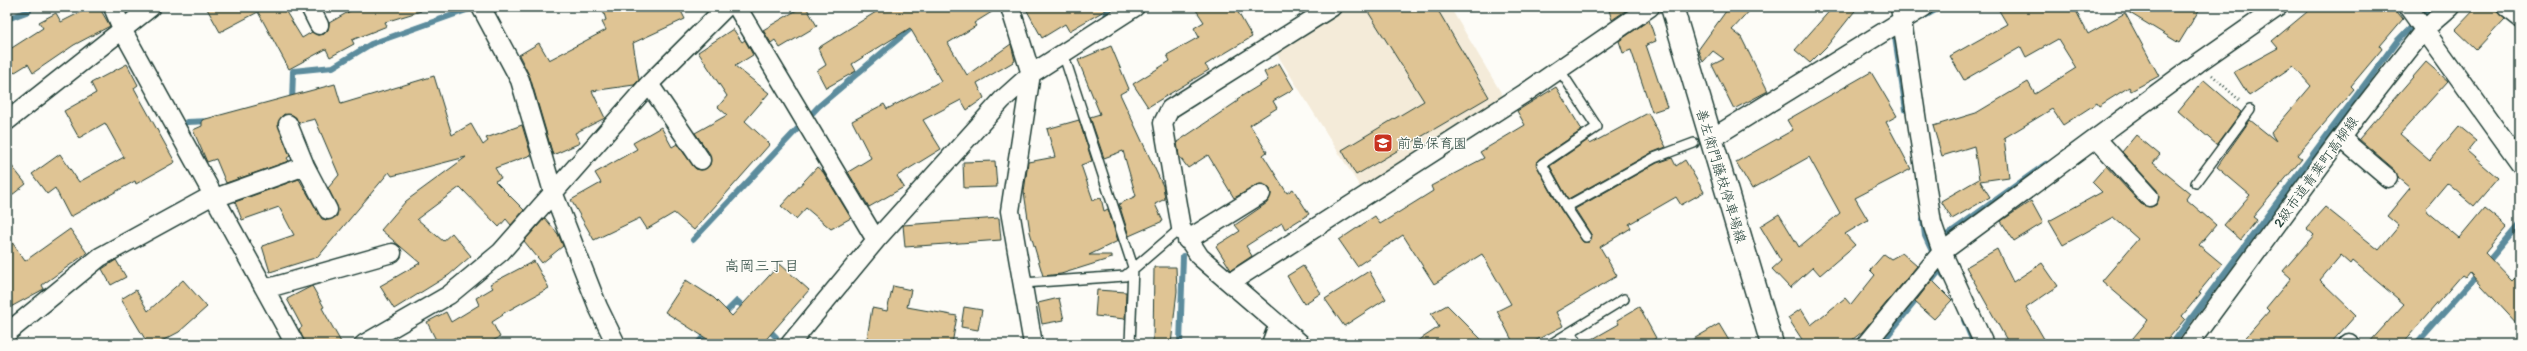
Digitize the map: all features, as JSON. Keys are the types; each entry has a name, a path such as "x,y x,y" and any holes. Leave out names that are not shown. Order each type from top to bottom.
{"main road":[{"name":"善左衛門藤枝停車場線","path":"1672,7 1702,140 1772,344"}],"street":[{"path":"113,7 123,30 295,344"},
{"path":"7,121 151,7"},
{"path":"310,7 319,25"},
{"path":"481,7 520,80 553,192 598,307 616,344"},
{"path":"364,344 449,295 501,252 649,84 726,7"},
{"path":"737,7 876,240"},
{"path":"1010,7 1031,74 1010,210 1034,344"},
{"path":"790,344 876,240 1002,100 1031,74 1135,7"},
{"path":"1231,282 1559,69 1650,7"},
{"path":"1702,140 1722,132 1901,14 1924,7"},
{"path":"1866,344 1942,252 2198,62 2278,7"},
{"name":"2級市道青葉町高柳線","path":"2189,344 2341,138 2425,29 2450,7"},
{"path":"2506,7 2520,18"},
{"path":"2409,8 2520,163"},
{"path":"1301,344 1231,282 1200,257 1184,234 1163,123 1170,109 1321,10"},
{"path":"1901,14 1932,223 1942,252 1984,344"},
{"path":"649,84 701,160"},
{"path":"288,124 305,166 328,210"},
{"path":"2096,138 2149,197"},
{"path":"2341,138 2388,178"},
{"path":"7,333 100,257 214,196 305,166"},
{"path":"1184,234 1261,194"},
{"path":"265,289 392,253"},
{"path":"1271,344 1278,325"}],"lane":[{"path":"1063,54 1133,267 1130,344"},
{"path":"1559,69 1597,127 1542,164 1566,207 1586,238"},
{"path":"2196,183 2250,110"},
{"path":"1566,207 1654,158 1702,140"},
{"path":"1023,283 1125,276 1133,267 1184,234"},
{"path":"1551,344 1624,299"},
{"path":"1570,332 1578,344"}],"path":[{"path":"2198,62 2250,110"}],"shaded area":[{"name":"前島保育園","path":"1344,7 1450,7 1503,96 1362,190 1275,51"}],"building":[{"path":"91,7 99,7 110,26 74,45 33,73 28,64 7,77 7,51 43,28 39,22 56,13 61,22"},
{"path":"206,7 283,7 302,38 312,32 318,35 324,34 328,30 329,23 357,7 420,7 421,11 385,22 387,26 352,40 354,44 330,57 326,49 289,69 258,12 220,32"},
{"path":"602,7 679,7 685,19 633,43 639,80 634,85 592,91 605,118 575,133 580,143 553,155 530,77 519,55 539,43 549,60 606,30 602,22 606,20"},
{"path":"802,7 806,7 817,26 780,48 775,40 771,43 763,30"},
{"path":"884,7 1000,7 974,23 976,26 948,43 967,75 1011,44 1015,61 977,83 984,98 967,110 961,100 923,120 941,149 897,176 904,187 869,207 848,172 871,158 852,121 884,104 887,109 941,81 910,28 852,64 856,71 826,88 817,71 826,65 818,48"},
{"path":"1025,7 1111,7 1069,31 1065,24 1042,38"},
{"path":"1194,7 1235,7 1252,37 1205,65 1209,70 1148,107 1133,84 1170,61 1167,55 1199,37 1194,28 1204,22"},
{"path":"1365,7 1436,7 1489,97 1356,175 1342,150 1424,101"},
{"path":"1608,7 1631,7 1612,20"},
{"path":"1729,7 1753,7 1732,30 1741,37 1768,91 1734,109 1712,65 1724,59 1713,51 1703,62 1698,50"},
{"path":"1833,7 1858,7 1827,46 1810,63 1795,50"},
{"path":"1997,7 2074,7 2088,34 2125,13 2159,76 2131,91 2129,87 2099,106 2097,103 2063,125 2052,109 2004,138 2009,177 1980,181 1990,197 1952,219 1941,201 1979,179 1974,146 1942,156 1933,126 1976,113 2028,82 2035,94 2076,68 2058,39 2026,57 2021,47 1964,80 1950,56 2007,24"},
{"path":"2120,7 2201,7 2179,43"},
{"path":"2313,7 2393,7 2403,19 2380,46 2382,49 2351,86 2354,89 2297,155 2302,159 2253,217 2257,220 2241,240 2224,225 2250,195 2217,167 2250,120 2276,141 2271,133 2311,86 2293,66 2249,96 2234,72 2278,48 2272,41"},
{"path":"2477,7 2496,7 2496,11 2505,19 2476,50 2455,30"},
{"path":"1649,20 1656,41 1646,45 1667,107 1652,112 1631,50 1623,53 1619,41"},
{"path":"733,29 742,42 745,40 753,55 735,66 769,93 745,121 770,144 694,230 674,213 647,229 640,218 594,240 571,200 601,183 595,173 637,149 633,143 661,127 672,147 677,144 696,169 702,170 710,165 710,154 695,133 727,115 718,107 727,96 698,52"},
{"path":"1111,46 1129,89 1120,94 1163,186 1165,199 1155,204 1163,221 1129,236 1119,204 1136,196 1123,151 1104,158 1090,117 1100,114 1078,60"},
{"path":"2426,62 2448,81 2400,134 2430,160 2459,126 2476,140 2467,151 2498,178 2474,206 2447,183 2426,208 2428,212 2459,238 2484,208 2507,227 2485,253 2512,281 2520,273 2520,327 2469,272 2465,277 2462,275 2402,344 2368,344 2404,304 2353,261 2351,264 2341,255 2320,280 2356,315 2330,344 2240,344 2269,311 2266,308 2291,278 2283,271 2314,235 2306,228 2325,207 2379,250 2399,226 2387,216 2410,188 2398,178 2395,170 2359,139"},
{"path":"1279,63 1294,89 1273,101 1277,108 1250,125 1267,152 1263,155 1287,193 1293,189 1309,214 1285,229 1282,223 1246,246 1252,256 1231,270 1216,246 1240,231 1235,225 1267,203 1271,194 1270,189 1260,184 1234,198 1208,155 1188,168 1179,156 1177,142 1238,101 1237,99 1268,80 1264,72"},
{"path":"127,64 138,85 134,88 175,162 136,184 135,181 70,217 55,188 47,194 32,174 60,154 79,182 124,157 105,123 79,138 64,111 96,93 91,83"},
{"path":"1871,72 1897,116 1886,122 1911,169 1855,198 1868,220 1845,234 1855,245 1820,275 1813,267 1790,288 1772,269 1781,261 1760,226 1779,214 1799,247 1840,213 1809,157 1752,189 1736,162 1793,130 1787,120"},
{"path":"434,76 452,135 471,124 483,145 488,141 486,138 522,125 531,155 495,168 501,178 495,181 524,210 511,225 506,219 499,227 460,187 417,219 443,241 452,233 471,256 449,275 394,309 380,286 420,263 381,230 406,201 466,157 392,176 389,172 318,257 270,272 262,246 294,235 279,207 242,220 235,202 299,179 322,219 328,220 337,216 337,206 328,188 339,175 315,119 299,123 294,116 284,114 278,123 290,156 287,158 289,161 226,183 216,159 207,162 193,130 202,126 202,120 335,84 341,104"},
{"path":"2204,80 2241,112 2217,145 2178,111"},
{"path":"1556,87 1582,130 1539,159 1536,164 1561,210 1583,242 1589,242 1592,236 1575,209 1657,163 1672,158 1676,166 1685,160 1704,192 1681,205 1676,197 1629,224 1631,228 1600,247 1617,276 1556,312 1563,326 1529,344 1514,344 1497,311 1511,304 1482,254 1434,284 1403,235 1357,266 1339,240 1375,216 1380,224 1433,191 1431,186 1484,158 1480,152 1525,125 1517,111"},
{"path":"1648,113 1666,147 1651,153 1568,199 1550,166 1588,140 1590,144"},
{"path":"1079,120 1092,161 1081,165 1093,200 1101,198 1104,211 1108,209 1118,241 1089,255 1112,255 1112,258 1061,274 1043,276 1030,232 1024,192 1028,162 1055,157 1047,129"},
{"path":"2136,135 2160,155 2153,163 2190,193 2186,199 2216,225 2199,245 2222,264 2182,316 2185,319 2164,344 2128,344 2148,320 2102,281 2138,239 2113,217 2063,245 2049,221 2102,192 2092,182 2106,166 2141,204 2151,207 2156,205 2159,195 2157,190 2122,152"},
{"path":"7,160 26,184 7,199"},
{"path":"995,161 997,187 964,188 963,162"},
{"path":"817,167 823,172 851,218 831,229 806,208 796,219 781,206"},
{"path":"2031,201 2043,223 2014,241 2001,221"},
{"path":"545,218 558,234 563,246 542,263 524,241"},
{"path":"999,218 1001,240 905,247 903,225"},
{"path":"70,229 87,253 42,285 44,289 7,309 7,235 25,261"},
{"path":"1997,249 2013,282 2042,263 2058,286 2026,308 2047,344 2009,344 1966,267"},
{"path":"1902,253 1917,266 1862,332 1847,344 1805,344 1788,318 1801,309 1811,325 1845,298 1851,305 1875,275 1870,270 1884,254 1891,259"},
{"path":"116,260 126,277 111,285 102,269"},
{"path":"534,261 549,288 502,314 503,315 492,322 500,337 487,344 438,344 427,322 446,312 451,322 479,305 476,298 493,288 490,284"},
{"path":"780,264 809,290 762,344 715,344 665,312 686,280 714,298 732,316"},
{"path":"1303,266 1321,293 1304,304 1287,276"},
{"path":"1154,267 1176,267 1177,291 1171,344 1153,344"},
{"path":"1369,271 1386,299 1344,326 1325,299"},
{"path":"183,280 207,307 179,332 156,344 148,344 121,299 136,290 148,311"},
{"path":"1932,280 1952,300 1934,319 1915,302"},
{"path":"312,286 324,307 322,308 342,344 305,344 299,329 302,327 287,299"},
{"path":"893,286 911,290 907,307 957,316 952,344 866,344 872,308 887,311"},
{"path":"1097,290 1126,292 1125,319 1095,316"},
{"path":"1059,298 1064,320 1042,324 1038,303"},
{"path":"1447,305 1486,344 1413,344 1439,327 1431,314"},
{"path":"964,307 982,310 978,330 961,327"},
{"path":"1639,307 1656,338 1646,344 1584,344 1619,324 1617,320"},
{"path":"1719,324 1731,344 1685,344"},
{"path":"280,339 283,344 271,344"}],"waterway":[{"path":"292,103 293,71 333,67 371,44 475,7"},
{"path":"1105,19 1109,7"},
{"path":"1923,17 1941,7"},
{"path":"2172,344 2397,41 2430,7"},
{"path":"7,19 29,11"},
{"path":"693,240 819,106 916,24"},
{"path":"1901,33 1895,37 1906,110"},
{"path":"187,122 210,121"},
{"path":"1947,235 2046,164"},
{"path":"1923,220 1925,236 1932,251"},
{"path":"2486,264 2520,224"},
{"path":"1180,344 1183,256"},
{"path":"1881,344 1941,269 1943,275"},
{"path":"2416,344 2479,273"},
{"path":"722,316 737,301 747,310"},
{"path":"1964,320 1974,344"},
{"path":"766,327 776,337"},
{"path":"697,344 708,332"}],"place":[{"name":"前島保育園","path":"1383,143"}],"district":[{"name":"高岡三丁目","path":"762,266"}]}
